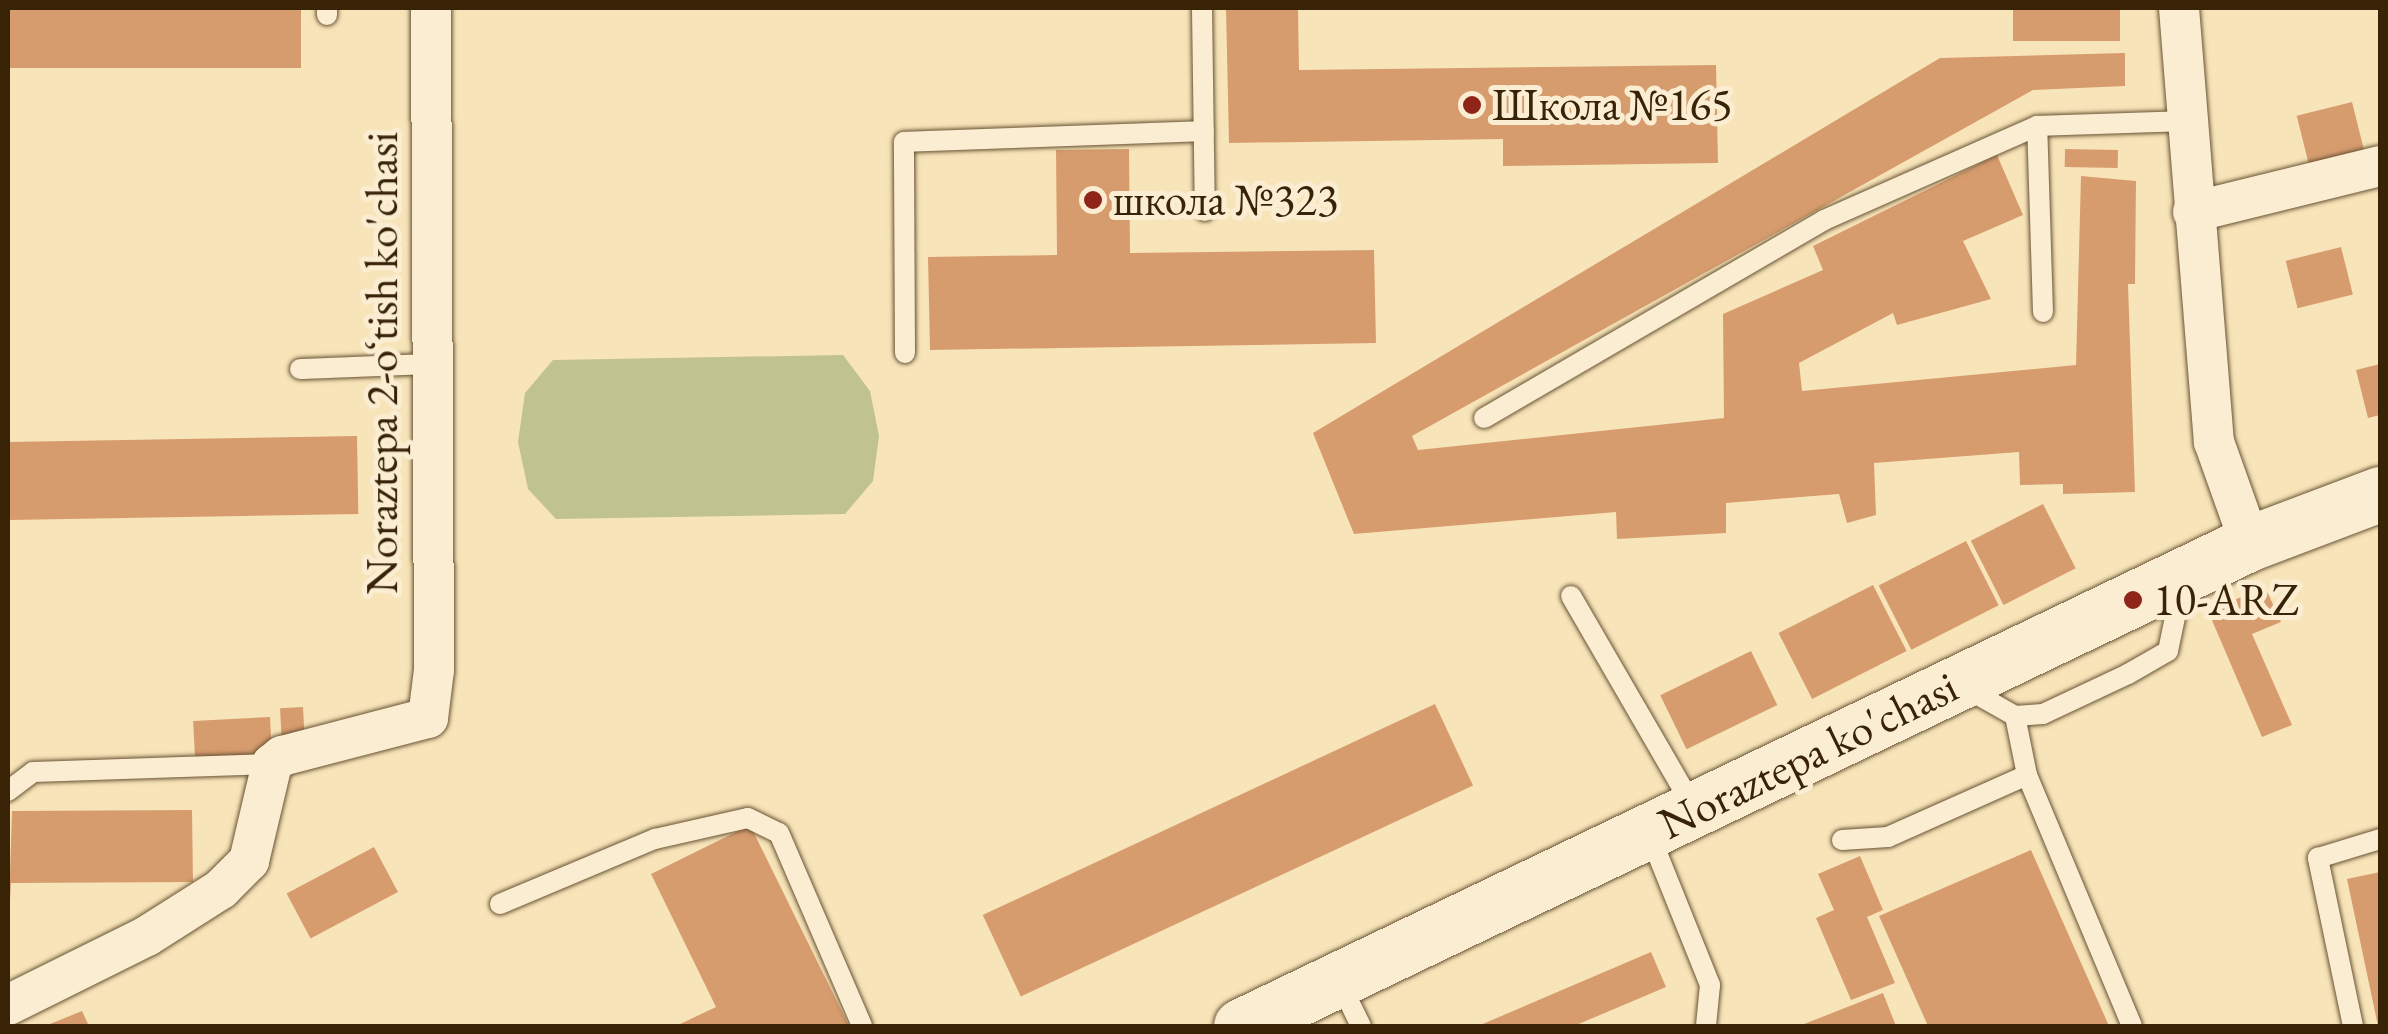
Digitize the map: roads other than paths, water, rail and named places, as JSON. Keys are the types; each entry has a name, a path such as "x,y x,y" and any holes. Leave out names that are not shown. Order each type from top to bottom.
{"main road":[{"name":"Noraztepa ko'chasi","path":"1255,1023 1350,1003 1672,821 2250,544 2380,494"}],"street":[{"name":"Noraztepa 2-oʻtish ko'chasi","path":"272,764 428,718 431,8"},
{"path":"2179,8 2214,442 2227,496 2250,544"},
{"path":"2193,212 2380,166"},
{"path":"8,1005 147,936 221,888 249,861 272,764"}],"lane":[{"path":"1202,8 1205,211"},
{"path":"1484,418 1824,220 2037,126 2186,121"},
{"path":"2037,126 2043,312"},
{"path":"904,354 904,142 1204,130"},
{"path":"300,369 432,364"},
{"path":"1958,684 2015,716 2043,714 2168,651 2183,575"},
{"path":"1571,596 1672,821 1710,985 1706,1026"},
{"path":"2015,716 2027,775 2132,1026"},
{"path":"8,791 33,772 272,764"},
{"path":"1842,840 1888,837 2027,775"},
{"path":"500,904 655,839 748,818 779,833 862,1026"},
{"path":"2353,1026 2318,858 2380,839"}],"place":[{"name":"Школа №165","path":"1472,105"},
{"name":"школа №323","path":"1093,200"},
{"name":"10-ARZ","path":"2133,600"}]}
